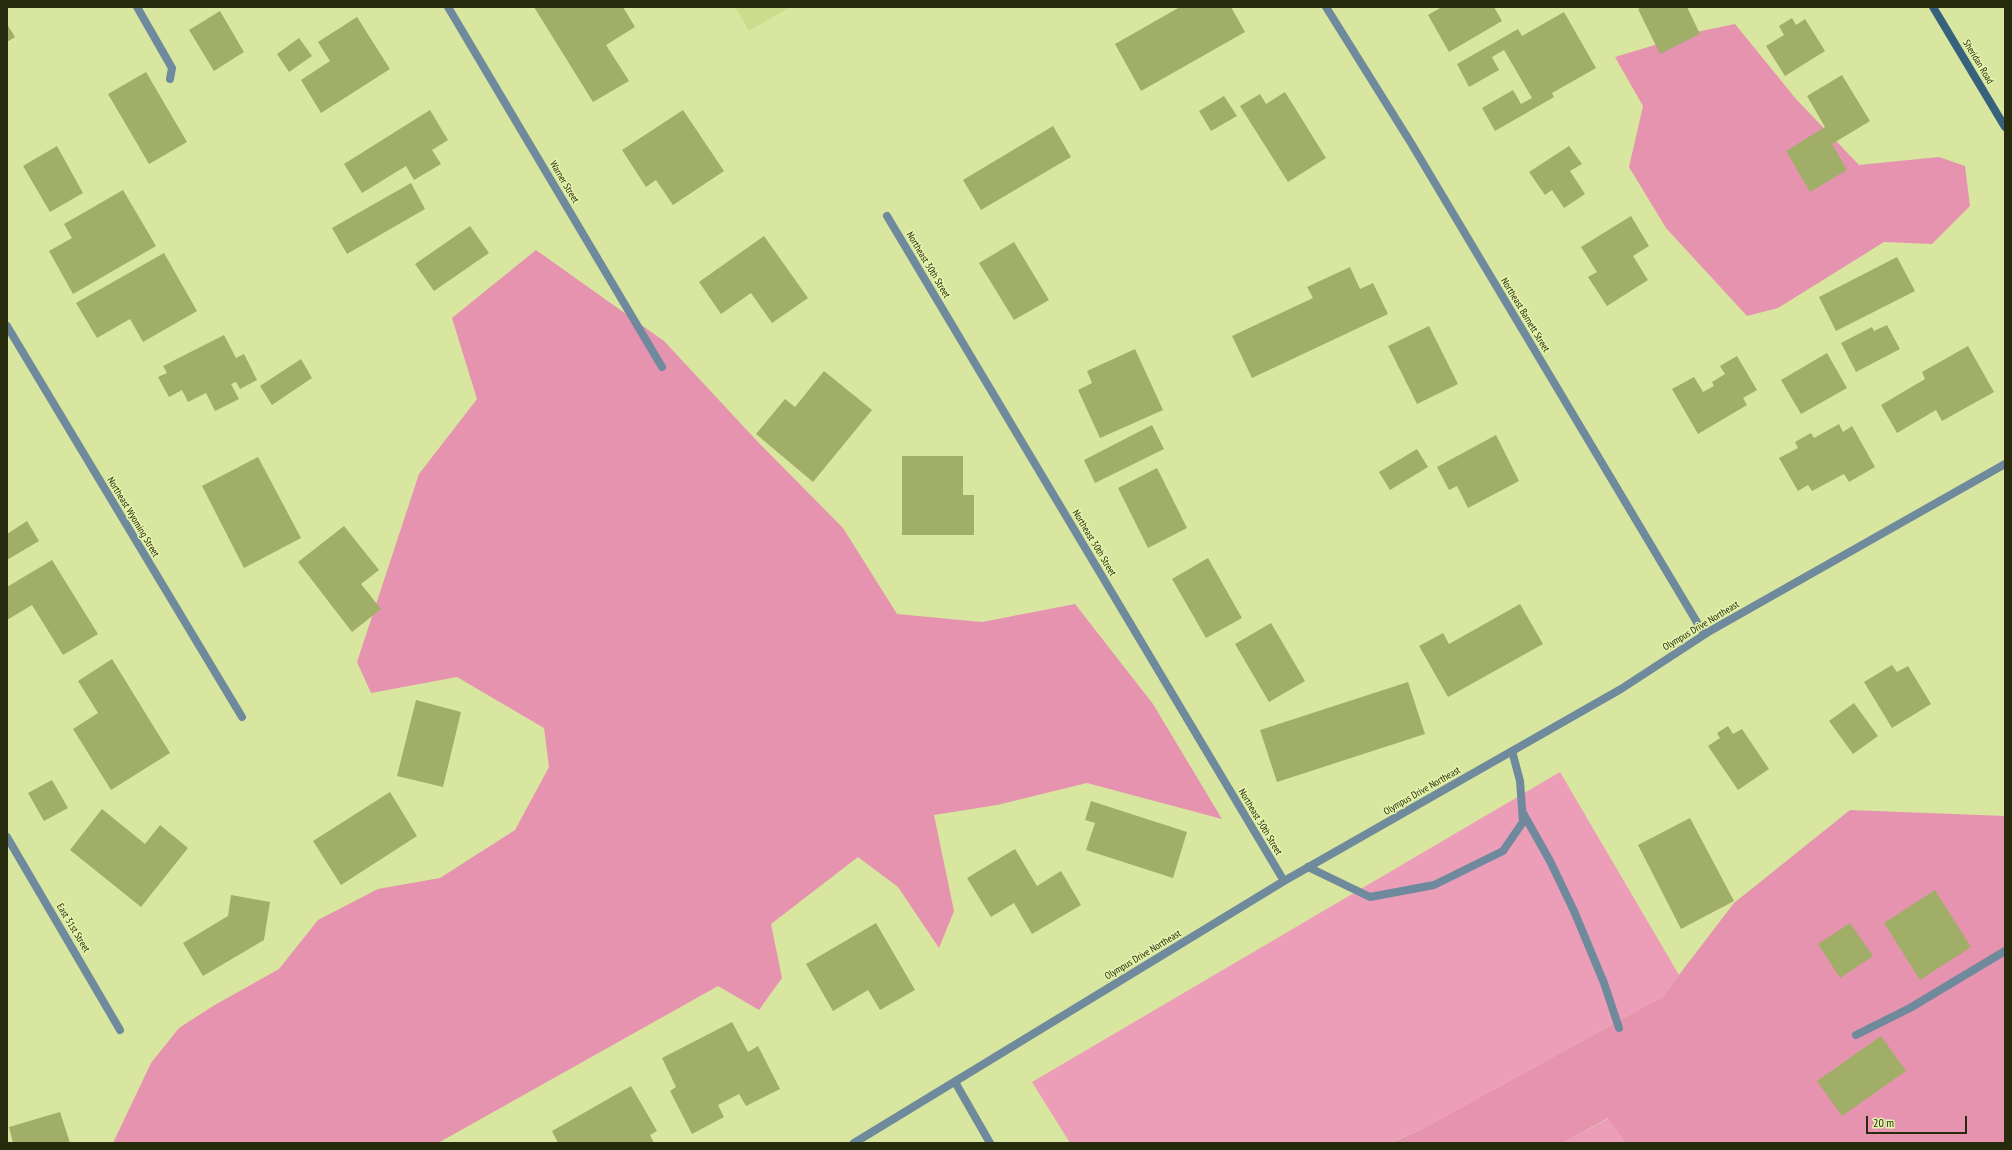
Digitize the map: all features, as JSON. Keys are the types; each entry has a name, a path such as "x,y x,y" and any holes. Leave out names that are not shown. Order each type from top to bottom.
{"main road":[{"name":"Sheridan Road","path":"1934,7 2005,127"}],"street":[{"path":"137,7 172,68 170,78"},
{"name":"Warner Street","path":"448,7 662,367"},
{"name":"Northeast Barnett Street","path":"1326,7 1414,149 1704,634"},
{"name":"Northeast 30th Street","path":"887,216 1284,881"},
{"name":"Northeast Wyoming Street","path":"7,326 242,718"},
{"name":"Olympus Drive Northeast","path":"855,1143 1284,881 1621,689 1704,634 2005,464"},
{"path":"1308,867 1370,897 1434,885 1503,851 1523,822 1520,781 1512,751"},
{"path":"1522,810 1574,911 1604,983 1619,1028"},
{"name":"East 31st Street","path":"7,837 120,1030"},
{"path":"1856,1035 1910,1008 2005,951"},
{"path":"954,1082 990,1143"}],"shaded area":[{"path":"735,7 790,7 749,31"},
{"path":"1735,24 1796,99 1859,165 1939,157 1965,166 1970,206 1932,244 1884,242 1778,308 1747,316 1666,228 1629,167 1643,106 1615,57 1701,31"},
{"path":"536,250 664,341 757,441 843,528 897,614 982,622 1075,604 1153,704 1222,819 1087,783 997,805 934,815 954,911 939,948 898,887 858,857 771,924 782,978 759,1010 718,986 438,1143 113,1143 151,1063 179,1028 213,1006 279,969 318,920 378,889 440,878 515,830 549,767 544,728 457,677 371,693 357,662 419,474 477,399 452,318"},
{"path":"1560,772 1679,975 1662,997 1422,1129 1390,1143 1070,1143 1032,1082"},
{"path":"1850,810 2005,816 2005,1143 1626,1143 1608,1118 1563,1143 1391,1143 1422,1129 1662,997 1734,903"},
{"path":"1609,1118 1626,1143 1563,1143"}],"building":[{"path":"534,7 623,7 635,27 606,45 629,81 593,102"},
{"path":"1180,7 1231,7 1245,32 1141,91 1115,44"},
{"path":"1442,7 1494,7 1502,21 1449,52 1428,15"},
{"path":"1642,7 1687,7 1700,34 1660,54 1638,9"},
{"path":"220,11 244,52 214,71 189,30"},
{"path":"1564,12 1596,68 1552,93 1554,97 1495,131 1482,108 1513,90 1521,104 1532,98 1504,50 1492,57 1499,70 1469,87 1457,64 1518,29 1522,36"},
{"path":"357,17 390,69 321,113 301,80 330,61 318,42"},
{"path":"1792,18 1796,25 1805,19 1825,51 1785,76 1766,46 1784,35 1779,26"},
{"path":"7,24 15,37 7,42"},
{"path":"299,38 312,56 289,72 277,54"},
{"path":"146,72 187,142 149,164 108,94"},
{"path":"1842,75 1870,121 1832,144 1847,170 1810,192 1786,151 1825,127 1807,96"},
{"path":"1285,92 1326,158 1288,182 1240,106 1260,94 1266,104"},
{"path":"1224,96 1237,116 1211,131 1199,111"},
{"path":"430,110 448,140 432,150 441,164 414,180 406,166 362,193 344,164"},
{"path":"683,110 724,171 673,205 656,180 646,187 622,150"},
{"path":"1053,126 1071,157 981,210 963,180"},
{"path":"57,146 83,193 50,212 23,166"},
{"path":"1569,146 1582,164 1570,171 1585,194 1564,208 1552,190 1545,195 1529,172"},
{"path":"411,183 425,209 347,254 332,228"},
{"path":"123,190 156,246 73,294 49,251 72,238 64,224"},
{"path":"1631,216 1649,246 1633,256 1648,280 1607,306 1588,277 1597,272 1581,247"},
{"path":"470,226 489,253 434,291 415,264"},
{"path":"764,236 808,298 772,323 751,293 721,314 699,282"},
{"path":"1014,242 1049,300 1014,320 979,263"},
{"path":"164,253 197,311 143,342 130,319 97,338 76,303"},
{"path":"1897,257 1915,291 1836,331 1819,297"},
{"path":"1350,267 1360,289 1373,283 1388,314 1252,378 1232,336 1313,298 1307,287"},
{"path":"1887,325 1900,349 1856,372 1841,343 1872,327 1874,331"},
{"path":"1429,326 1458,384 1417,404 1388,346"},
{"path":"224,335 236,358 244,354 257,380 240,389 236,382 231,384 239,399 215,411 206,393 188,402 182,390 169,397 158,377 167,373 163,366"},
{"path":"1968,346 1994,392 1942,421 1936,410 1897,433 1881,405 1925,379 1922,372"},
{"path":"1135,349 1163,410 1100,438 1078,390 1092,383 1087,371"},
{"path":"1827,353 1847,388 1801,414 1781,380"},
{"path":"1737,356 1757,390 1743,398 1747,405 1698,434 1672,389 1694,377 1703,392 1714,386 1712,382 1725,374 1720,366"},
{"path":"301,359 312,378 272,405 260,386"},
{"path":"824,371 872,410 813,482 756,434 785,399 795,407"},
{"path":"1839,424 1843,432 1852,426 1875,467 1849,482 1844,474 1812,491 1808,485 1798,491 1779,458 1798,448 1795,442 1811,433 1814,438"},
{"path":"1152,425 1164,449 1095,483 1084,460"},
{"path":"1496,435 1519,481 1468,508 1457,486 1449,490 1437,467"},
{"path":"1417,449 1428,467 1390,490 1379,472"},
{"path":"902,456 963,456 963,495 974,495 974,535 902,535"},
{"path":"258,457 301,538 244,568 202,486"},
{"path":"1157,468 1187,528 1148,548 1118,488"},
{"path":"27,521 39,541 7,560 7,534"},
{"path":"344,526 379,570 361,584 381,609 352,632 298,562"},
{"path":"1208,558 1242,618 1206,638 1172,579"},
{"path":"52,560 98,634 63,655 32,605 7,620 7,587"},
{"path":"1520,604 1543,644 1448,697 1419,646 1443,633 1449,644"},
{"path":"1271,623 1305,681 1269,702 1235,644"},
{"path":"112,659 170,753 111,790 73,729 98,713 78,681"},
{"path":"1892,665 1897,672 1908,666 1931,704 1892,728 1864,682"},
{"path":"1408,682 1425,734 1277,782 1260,730"},
{"path":"416,700 461,712 443,787 397,776"},
{"path":"1854,703 1878,736 1853,754 1829,721"},
{"path":"1728,726 1733,734 1742,729 1769,769 1738,790 1708,746 1720,738 1717,733"},
{"path":"52,780 68,808 44,821 28,793"},
{"path":"390,792 417,836 341,885 313,841"},
{"path":"1091,801 1187,832 1173,878 1086,850 1095,823 1085,820"},
{"path":"102,809 145,844 160,825 188,848 141,907 70,850"},
{"path":"1690,818 1734,901 1681,929 1638,845"},
{"path":"1015,849 1037,886 1061,871 1081,905 1032,934 1014,903 991,917 967,878"},
{"path":"1935,890 1971,947 1920,980 1884,923"},
{"path":"231,895 270,902 264,940 203,976 183,943 228,916"},
{"path":"876,923 915,990 880,1010 868,990 833,1011 806,964"},
{"path":"1850,923 1873,956 1840,978 1818,944"},
{"path":"732,1022 748,1052 758,1046 780,1089 746,1106 739,1094 718,1105 724,1117 692,1134 670,1091 676,1087 662,1058"},
{"path":"1881,1036 1906,1071 1842,1116 1817,1081"},
{"path":"631,1086 657,1131 650,1135 654,1143 558,1143 552,1131"},
{"path":"60,1112 70,1143 13,1143 9,1127"}]}
